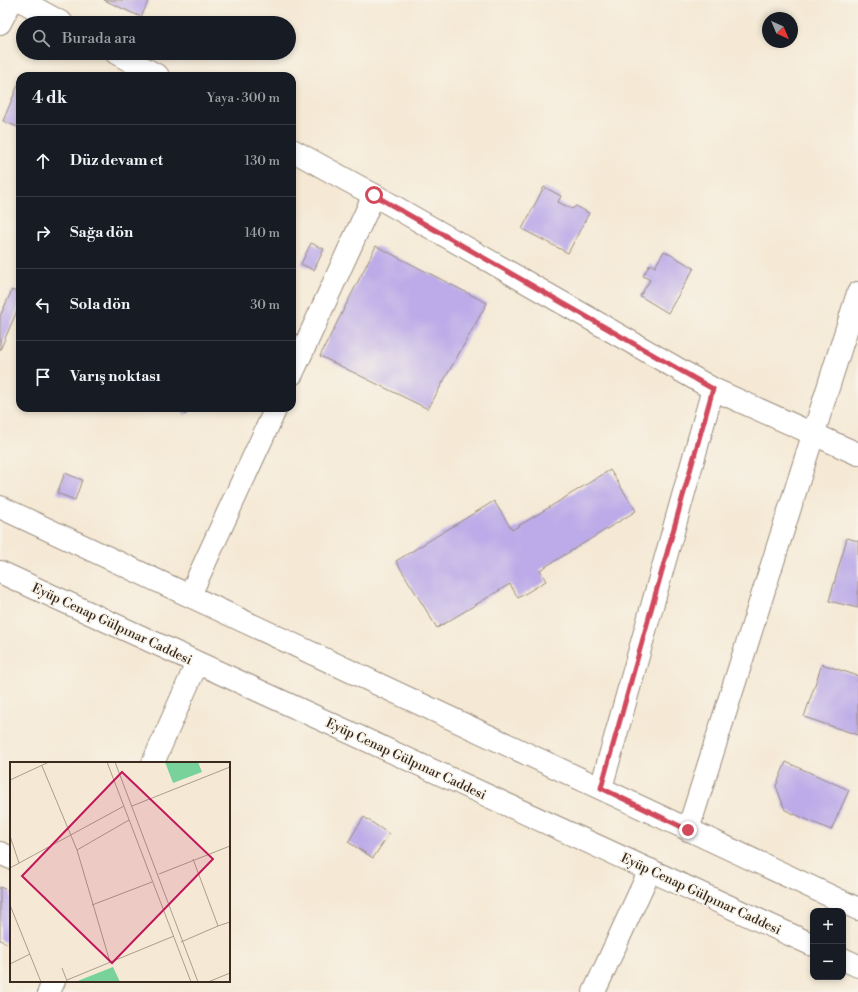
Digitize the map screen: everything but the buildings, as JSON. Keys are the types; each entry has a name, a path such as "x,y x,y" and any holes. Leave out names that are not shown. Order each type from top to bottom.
{"street":[{"path":"0,23 12,0"},
{"path":"20,0 49,16"},
{"path":"129,60 151,72"},
{"path":"296,152 374,195 713,389 858,454"},
{"path":"296,365 374,195"},
{"path":"688,830 858,292"},
{"path":"601,788 713,389"},
{"path":"190,595 274,412"},
{"path":"0,507 858,909"},
{"name":"Eyüp Cenap Gülpınar Caddesi","path":"0,572 811,944"},
{"path":"153,762 197,663"},
{"path":"0,853 10,858"},
{"path":"594,992 650,870"},
{"path":"846,960 858,966"},
{"path":"49,992 54,982"}],"route":[{"path":"374,195 713,389 601,788 688,830"}]}
